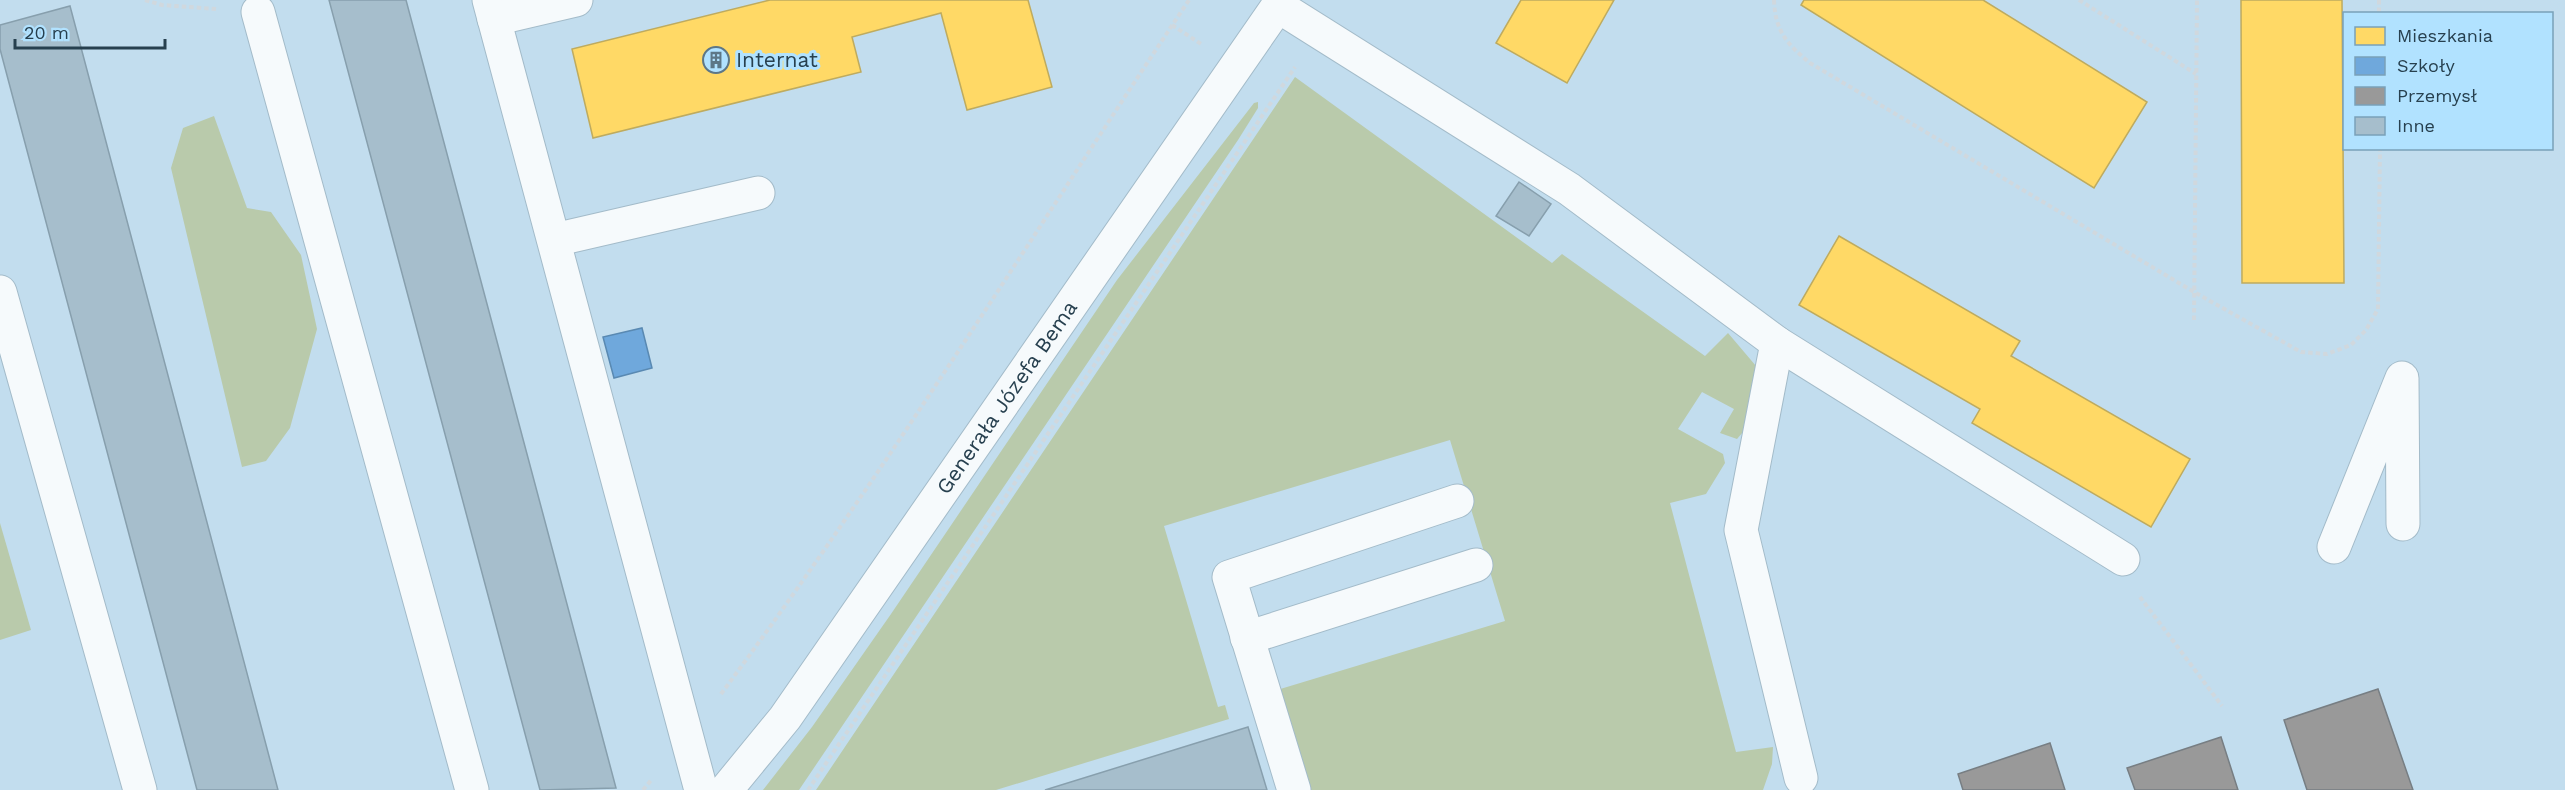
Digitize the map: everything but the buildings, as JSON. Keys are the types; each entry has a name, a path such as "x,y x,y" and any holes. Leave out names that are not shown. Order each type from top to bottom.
{"street":[{"path":"576,0 492,9 701,790"},
{"path":"1280,3 1317,33 1569,189 1777,343 2123,559"},
{"name":"Generała Józefa Bema","path":"726,790 792,708 1280,3"},
{"path":"258,12 472,790"},
{"path":"554,240 758,193"},
{"path":"0,292 140,790"},
{"path":"1777,343 1741,530 1801,778"},
{"path":"2334,547 2402,378 2403,524"},
{"path":"1294,790 1229,577 1458,501"},
{"path":"1247,638 1476,565"}],"path":[{"path":"145,0 162,5 258,12"},
{"path":"643,790 687,737 770,628 881,467 1189,0"},
{"path":"1774,0 1774,17 1788,44 1810,63 2194,292 2301,352 2327,354 2351,345 2366,330 2378,309 2380,150"},
{"path":"2079,0 2196,74"},
{"path":"2194,320 2197,0"},
{"path":"808,790 1317,33"},
{"path":"2123,559 2131,585 2222,706"}],"green space":[{"path":"1295,77 1552,263 1562,254 1705,356 1728,333 1756,366 1743,432 1737,439 1720,433 1734,409 1702,392 1678,429 1723,454 1725,463 1706,494 1670,503 1736,752 1773,747 1772,764 1763,790 1308,790 1277,690 1505,621 1450,440 1164,526 1218,707 1225,705 1229,719 996,790 816,790"},
{"path":"1258,102 1258,108 1238,140 799,790 763,790 812,727 891,614 1117,280 1254,103"},
{"path":"214,116 247,208 271,212 301,255 317,329 290,428 266,461 242,467 171,168 183,128"},
{"path":"0,523 31,630 0,640"}],"place":[{"name":"Internat","path":"716,60"}]}
